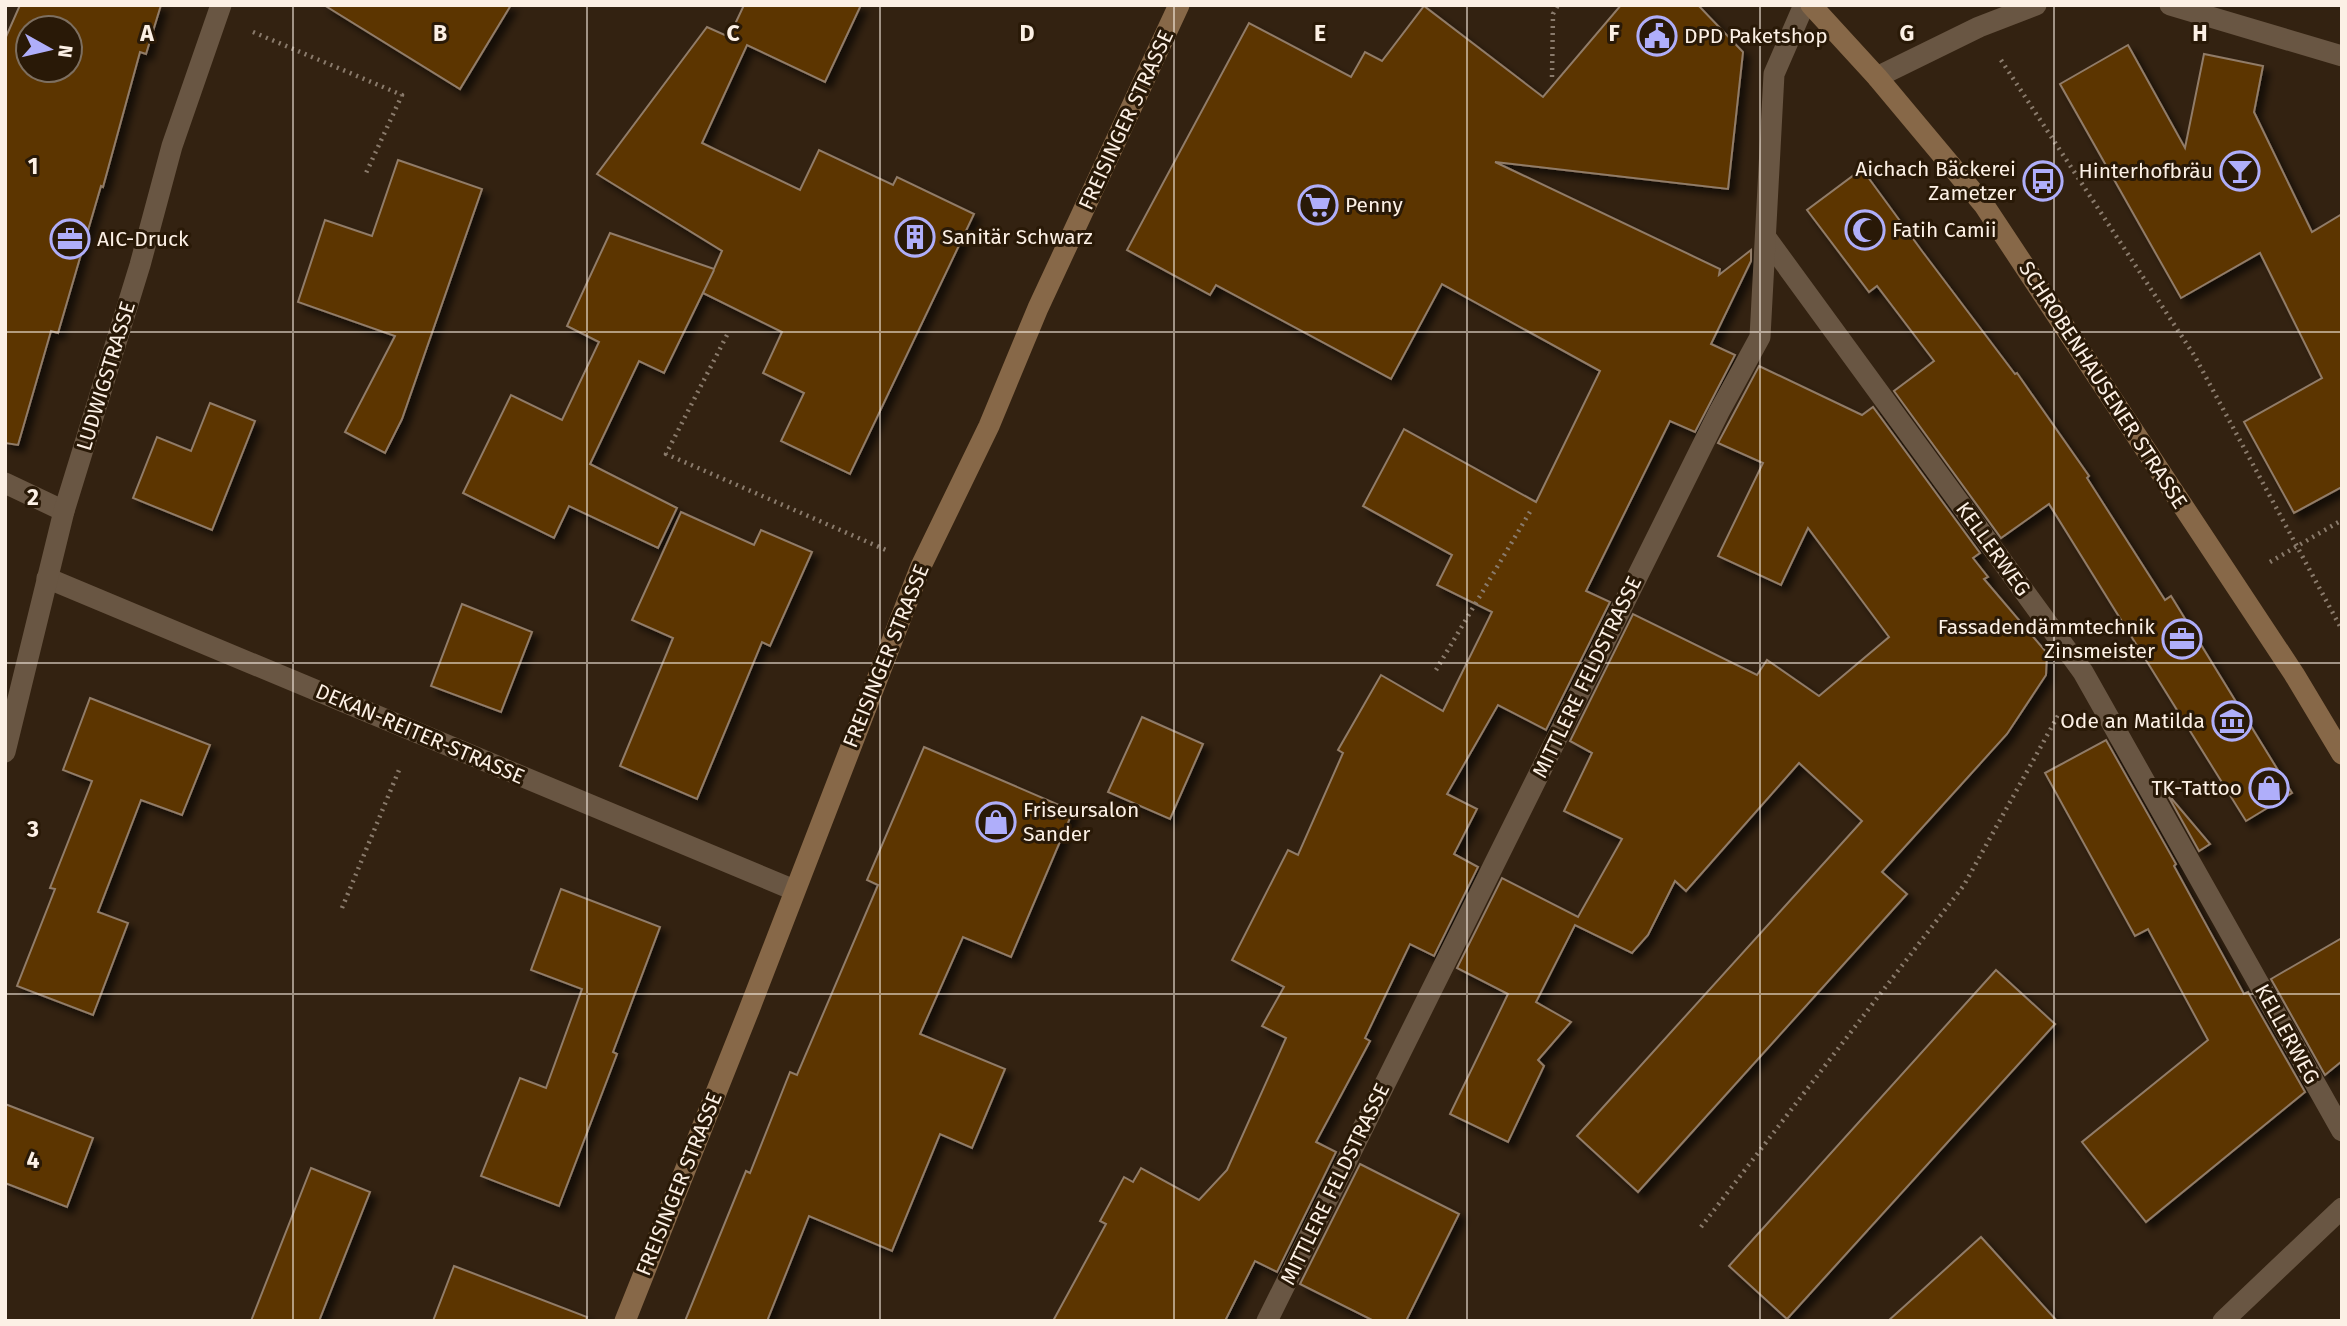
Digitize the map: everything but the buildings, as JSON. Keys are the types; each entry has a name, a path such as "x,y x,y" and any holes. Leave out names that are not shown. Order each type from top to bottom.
{"main road":[{"name":"FREISINGER STRASSE","path":"625,1321 921,566 989,426 1038,308 1179,5"},
{"name":"SCHROBENHAUSENER STRASSE","path":"1811,5 1877,77 1984,205 2294,674 2342,754"}],"street":[{"name":"MITTLERE FELDSTRASSE","path":"1267,1321 1718,412 1760,337 1774,74 1804,5"},
{"path":"1877,77 1979,27 2036,5"},
{"path":"2170,5 2342,56"},
{"name":"LUDWIGSTRASSE","path":"5,752 64,511 122,326 172,146 219,11"},
{"name":"KELLERWEG","path":"1767,239 2083,672 2342,1131"},
{"path":"5,483 64,511"},
{"name":"DEKAN-REITER-STRASSE","path":"47,578 794,890"},
{"path":"2223,1321 2342,1208"}],"path":[{"path":"1552,77 1553,14 1558,5"},
{"path":"219,11 402,95 366,173"},
{"path":"1979,27 2194,355 2342,629"},
{"path":"727,335 666,454 921,566"},
{"path":"1436,670 1531,510"},
{"path":"2233,583 2342,520"},
{"path":"1701,1227 1964,885 2083,672"},
{"path":"342,908 415,732"}],"place":[{"name":"DPD Paketshop","path":"1657,36"},
{"name":"Hinterhofbräu","path":"2240,171"},
{"name":"Aichach Bäckerei Zametzer","path":"2043,181"},
{"name":"Penny","path":"1318,205"},
{"name":"Fatih Camii","path":"1865,230"},
{"name":"Sanitär Schwarz","path":"915,237"},
{"name":"AIC-Druck","path":"70,239"},
{"name":"Fassadendämmtechnik Zinsmeister","path":"2182,639"},
{"name":"Ode an Matilda","path":"2232,721"},
{"name":"TK-Tattoo","path":"2269,788"},
{"name":"Friseursalon Sander","path":"996,822"}]}
